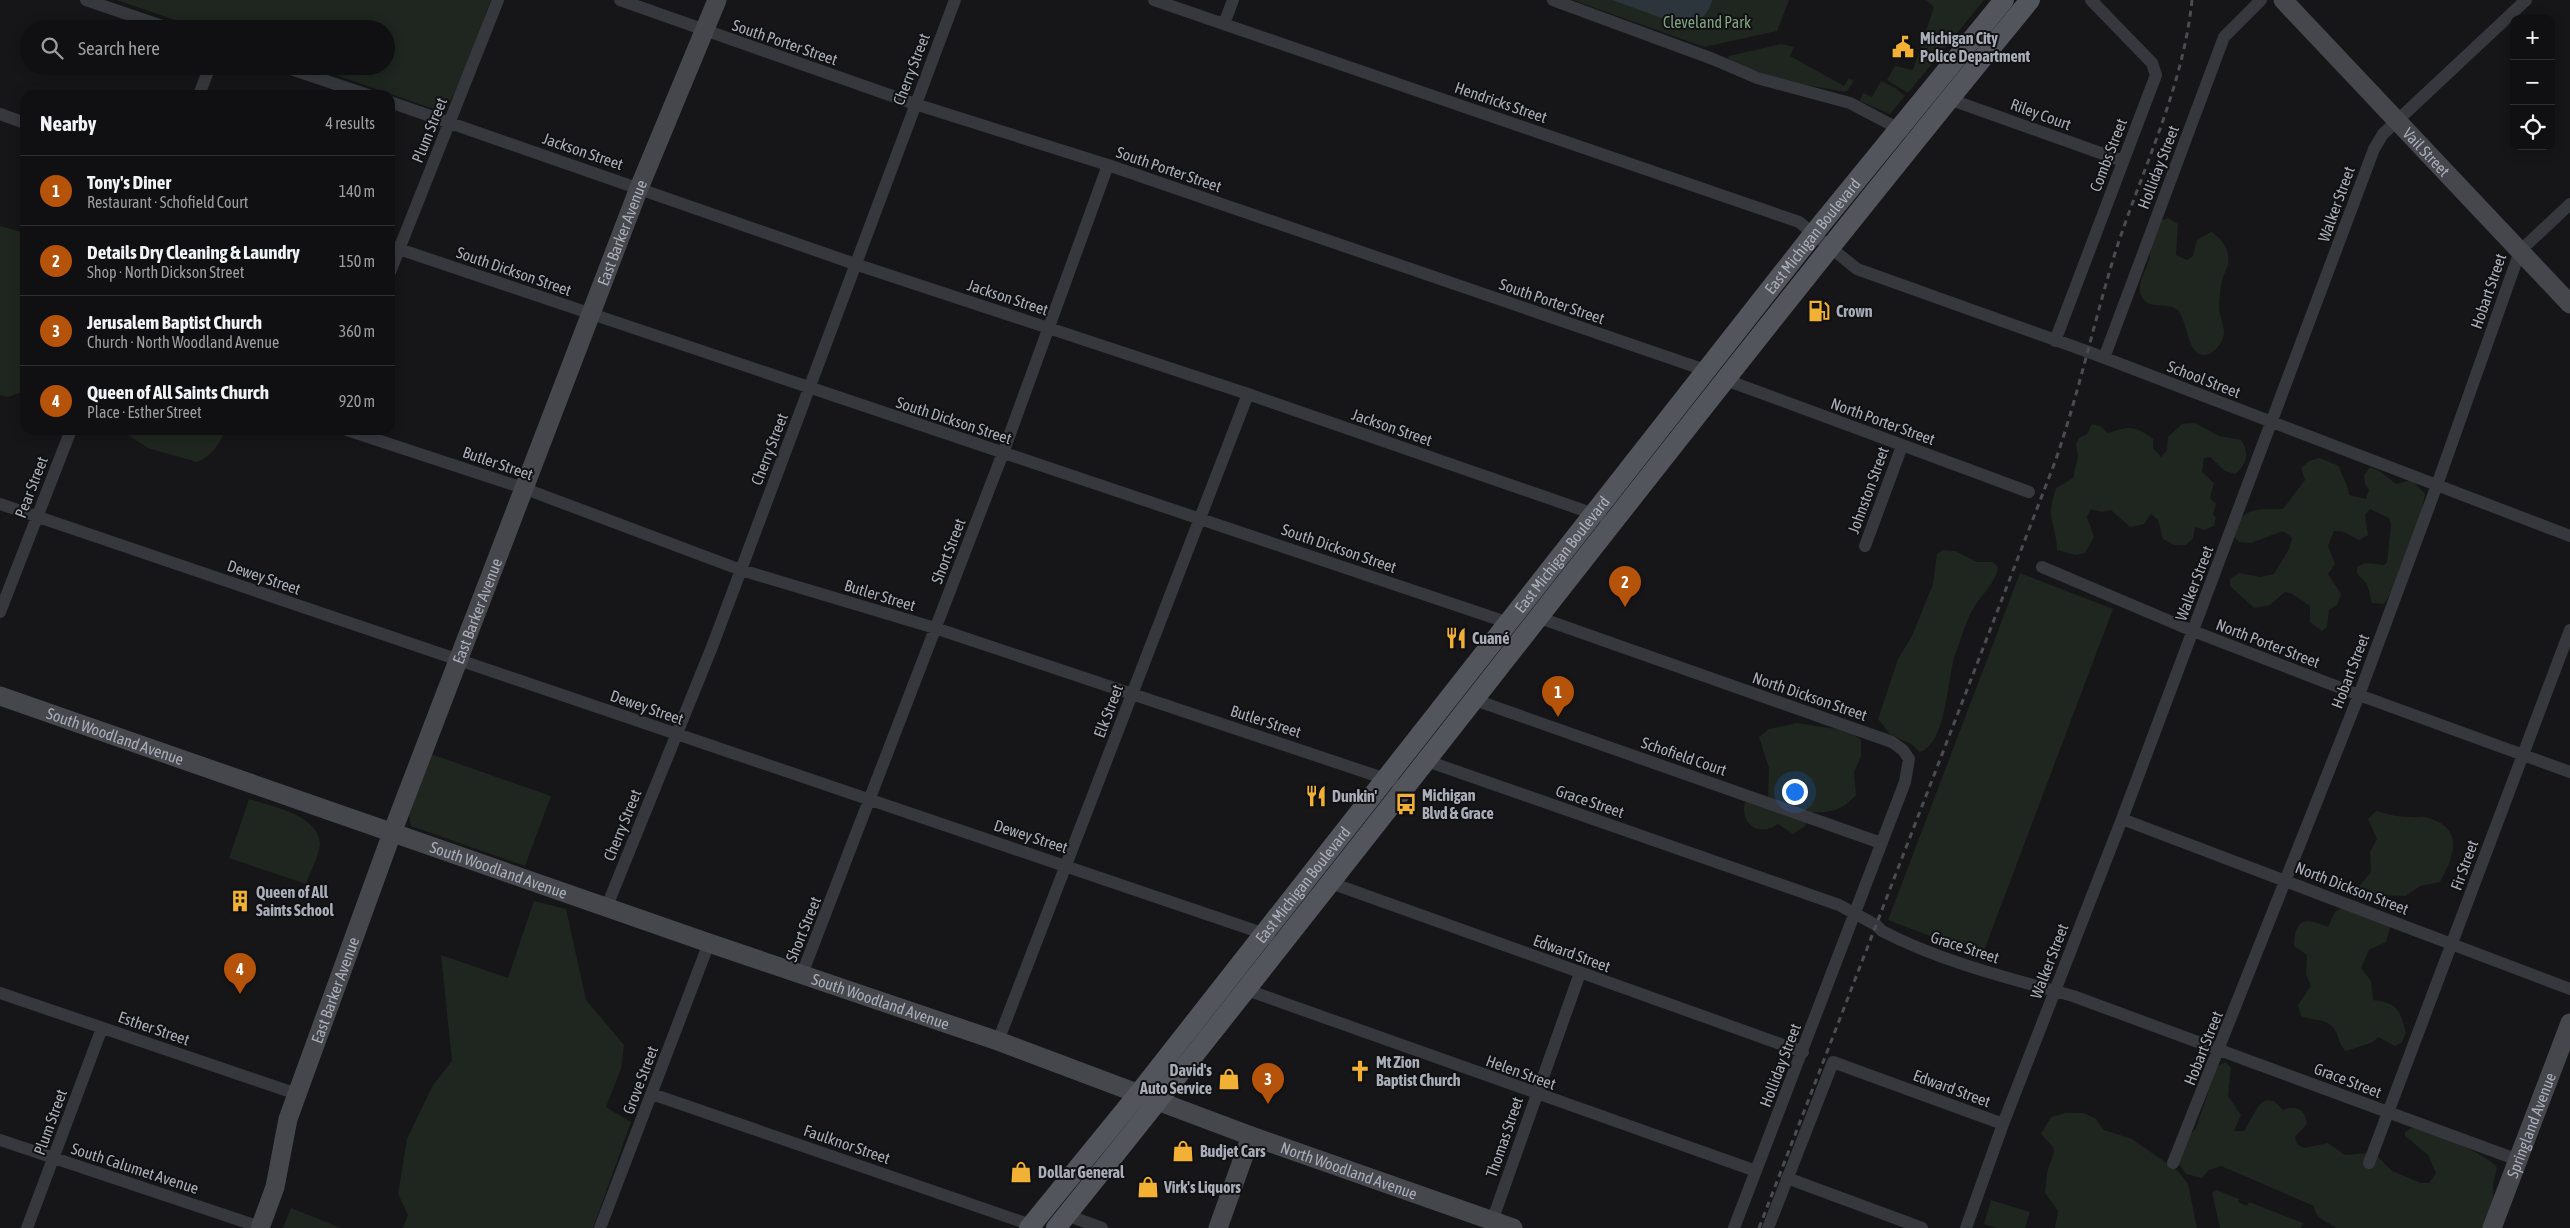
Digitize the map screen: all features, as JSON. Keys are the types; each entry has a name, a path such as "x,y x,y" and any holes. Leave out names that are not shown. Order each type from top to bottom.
{"main road":[{"name":"East Michigan Boulevard","path":"1061,1222 1247,990 1830,247 2004,0"},
{"name":"East Michigan Boulevard","path":"1030,1226 1139,1093 1265,934 1708,371 1814,233 1908,134 1949,98 2030,0"}],"street":[{"path":"86,0 145,20"},
{"name":"Plum Street","path":"395,247 449,122 498,0"},
{"name":"South Porter Street","path":"620,0 915,104 1108,165 1708,371"},
{"name":"East Barker Avenue","path":"260,1228 275,1187 283,1139 297,1094 392,833 639,188 717,0"},
{"name":"Cherry Street","path":"607,906 675,734 712,647 955,0"},
{"name":"Hendricks Street","path":"1154,0 1799,222 1830,247"},
{"path":"1224,24 1233,0"},
{"path":"1553,0 1713,58 1757,78 1850,102 1908,134"},
{"name":"Combs Street","path":"2055,340 2156,75 2152,63 2091,0"},
{"name":"Holliday Street","path":"2104,358 2224,37 2262,0"},
{"name":"Vail Street","path":"2283,0 2570,304"},
{"name":"Walker Street","path":"1966,1228 2003,1124 2122,819 2374,149 2382,134 2526,0"},
{"path":"201,90 207,75"},
{"path":"309,75 353,90"},
{"name":"Riley Court","path":"1949,98 2123,161"},
{"name":"Jackson Street","path":"395,104 856,264 1248,394 1616,522"},
{"path":"0,114 20,120"},
{"name":"Short Street","path":"802,974 871,800 1003,453 1108,165"},
{"name":"Hobart Street","path":"2173,1163 2287,881 2359,695 2437,485 2520,251 2570,204"},
{"name":"South Dickson Street","path":"395,247 590,315 1509,623"},
{"name":"School Street","path":"1830,247 1857,269 2104,358 2570,536"},
{"name":"North Porter Street","path":"1726,380 2029,492"},
{"name":"Elk Street","path":"998,1041 1248,394"},
{"name":"Pear Street","path":"0,612 69,435"},
{"name":"Butler Street","path":"362,435 523,488 741,570 936,628 1388,778 1404,790"},
{"name":"Johnston Street","path":"1865,546 1902,446"},
{"name":"Dewey Street","path":"0,504 675,734 1066,864 1265,934 1280,948"},
{"name":"North Porter Street","path":"2042,567 2193,631 2359,695 2570,772"},
{"name":"North Dickson Street","path":"1540,618 1892,742 1903,750 1910,759 1909,769 1854,913"},
{"name":"Fir Street","path":"2388,1112 2570,630"},
{"name":"South Woodland Avenue","path":"0,696 709,943 998,1041 1139,1093"},
{"name":"Schofield Court","path":"1475,700 1882,843"},
{"name":"Grace Street","path":"1411,748 1427,761 1839,905 1876,925 1882,931 1931,954 2033,987 2055,991 2220,1049 2518,1160"},
{"name":"North Dickson Street","path":"2122,819 2570,989"},
{"name":"Edward Street","path":"1330,883 1803,1052"},
{"name":"Holliday Street","path":"1734,1228 1803,1052 1854,913"},
{"name":"Grove Street","path":"600,1228 709,943"},
{"name":"Thomas Street","path":"1491,1224 1580,973"},
{"name":"Helen Street","path":"1247,990 1536,1095 1756,1171"},
{"name":"Esther Street","path":"0,992 297,1094"},
{"name":"Springland Avenue","path":"2492,1228 2570,1023"},
{"name":"Plum Street","path":"27,1228 102,1028"},
{"name":"Edward Street","path":"1787,1178 1833,1062 2003,1124"},
{"name":"North Woodland Avenue","path":"1139,1093 1491,1224 1513,1228"},
{"name":"Faulknor Street","path":"652,1094 1030,1226"},
{"path":"2369,1163 2388,1112"},
{"path":"1218,1228 1251,1136"},
{"name":"South Calumet Avenue","path":"0,1140 260,1228"},
{"path":"1768,1228 1787,1178 1922,1228"},
{"path":"1061,1222 1102,1228"}],"green space":[{"path":"117,0 491,0 463,74 442,112 395,96 395,90 379,90 336,75 395,75 395,20 175,20"},
{"name":"Cleveland Park","path":"1573,0 1789,0 1777,31 1704,47"},
{"path":"1926,0 1984,0 1908,93 1887,80 1895,66 1913,70 1934,7"},
{"path":"1781,44 1794,47 1790,56 1844,86 1849,78 1854,81 1847,91 1833,90 1763,75 1728,59 1729,56"},
{"path":"1881,81 1905,96 1890,114 1860,101 1863,93 1872,97"},
{"path":"2168,218 2178,224 2176,255 2187,260 2193,256 2197,240 2211,232 2217,236 2226,248 2228,264 2222,281 2219,307 2224,336 2218,347 2206,355 2195,351 2189,340 2183,319 2176,309 2147,303 2141,294 2140,284 2149,260 2157,225 2162,220"},
{"path":"0,226 20,232 20,393 8,397 0,395"},
{"path":"2195,423 2219,436 2241,440 2246,450 2245,463 2235,474 2225,471 2210,457 2204,458 2202,472 2214,483 2210,498 2216,504 2213,514 2216,518 2214,526 2204,530 2195,527 2193,538 2186,545 2174,545 2163,539 2158,520 2151,514 2144,524 2130,527 2111,510 2102,512 2091,509 2087,517 2094,537 2085,553 2076,555 2057,550 2051,517 2056,488 2073,478 2078,456 2076,444 2079,438 2087,434 2092,424 2100,426 2108,433 2127,428 2141,431 2153,439 2153,448 2161,457 2167,450 2168,437 2182,424"},
{"path":"128,435 222,435 207,457 197,462 148,448"},
{"path":"2319,458 2339,466 2349,495 2366,499 2369,490 2365,484 2364,475 2370,467 2381,472 2396,484 2412,480 2425,494 2419,521 2405,565 2384,604 2372,603 2367,585 2357,573 2357,569 2358,566 2366,563 2384,565 2387,562 2391,525 2389,518 2370,509 2365,515 2368,535 2359,540 2342,531 2334,531 2328,546 2335,564 2328,574 2341,594 2337,605 2329,610 2327,627 2322,631 2310,622 2310,606 2292,594 2285,592 2270,605 2254,608 2230,586 2230,579 2239,573 2260,577 2274,574 2289,549 2292,538 2283,531 2251,543 2239,542 2233,536 2236,526 2245,514 2251,511 2283,509 2305,480 2301,468 2309,461"},
{"path":"1943,550 1955,551 1977,562 1993,562 1998,567 1997,573 1988,589 1970,614 1955,655 1945,709 1936,736 1929,746 1920,752 1911,744 1890,734 1878,719 1898,659 1912,636 1933,584 1937,554"},
{"path":"2020,573 2113,609 1982,956 1888,920"},
{"path":"1797,723 1848,731 1861,740 1861,757 1854,772 1856,795 1837,810 1812,812 1805,826 1793,834 1778,824 1764,830 1758,829 1748,822 1744,810 1745,802 1768,801 1769,768 1759,737 1769,729"},
{"path":"431,754 551,796 525,866 411,826 409,815"},
{"path":"249,799 292,813 312,826 318,834 320,848 306,884 229,858"},
{"path":"2376,811 2401,816 2425,817 2438,822 2446,828 2451,835 2453,843 2452,852 2450,862 2440,882 2420,886 2406,896 2378,895 2367,899 2360,897 2356,890 2371,872 2370,852 2377,839 2368,819"},
{"path":"534,901 566,909 586,1000 624,1045 621,1069 606,1107 631,1122 593,1228 403,1228 408,1215 398,1194 407,1139 433,1085 452,1061 441,955 508,978"},
{"path":"2351,902 2391,924 2386,942 2369,950 2361,968 2371,981 2373,1000 2388,1003 2400,1013 2406,1033 2402,1042 2395,1046 2378,1037 2373,1042 2346,1051 2341,1046 2336,1032 2329,1023 2301,1016 2298,1005 2311,986 2306,974 2307,955 2294,946 2296,930 2299,925 2307,921 2328,927 2335,912"},
{"path":"2226,1062 2231,1068 2228,1096 2241,1115 2234,1131 2244,1131 2259,1105 2266,1100 2274,1101 2283,1110 2296,1108 2305,1115 2307,1124 2295,1137 2297,1144 2304,1148 2328,1143 2345,1155 2368,1153 2378,1157 2392,1171 2421,1183 2429,1183 2436,1173 2428,1155 2405,1136 2405,1132 2411,1128 2443,1137 2470,1149 2492,1162 2497,1167 2493,1186 2494,1206 2485,1219 2483,1228 2336,1228 2319,1217 2314,1206 2221,1166 2209,1170 2202,1178 2186,1174 2172,1155 2196,1128 2217,1066"},
{"path":"2066,1113 2083,1113 2095,1118 2104,1130 2132,1139 2178,1171 2188,1184 2197,1228 2055,1228 2058,1211 2045,1193 2047,1172 2054,1152 2053,1147 2041,1134 2051,1117"},
{"path":"2216,1190 2239,1199 2238,1202 2247,1206 2249,1202 2303,1223 2301,1228 2220,1228 2212,1193"},
{"path":"1991,1200 2030,1212 2025,1228 1997,1228 1984,1224"},
{"path":"291,1208 341,1228 283,1228"}],"shaded area":[{"path":"1612,0 1712,1 1702,18 1693,24 1684,26"}],"railway":[{"path":"1759,1228 2055,462 2072,410 2116,250 2171,96 2180,65 2192,0"}],"place":[{"name":"Michigan City Police Department","path":"1903,47"},
{"name":"Crown","path":"1819,311"},
{"name":"Details Dry Cleaning & Laundry","path":"1625,607"},
{"name":"Cuané","path":"1456,638"},
{"name":"Tony's Diner","path":"1558,717"},
{"name":"Dunkin'","path":"1316,796"},
{"name":"Michigan Blvd & Grace","path":"1406,804"},
{"name":"Queen of All Saints School","path":"240,901"},
{"name":"Queen of All Saints Church","path":"240,994"},
{"name":"Mt Zion Baptist Church","path":"1360,1071"},
{"name":"David's Auto Service","path":"1229,1079"},
{"name":"Jerusalem Baptist Church","path":"1268,1104"},
{"name":"Budjet Cars","path":"1183,1151"},
{"name":"Dollar General","path":"1021,1172"},
{"name":"Virk's Liquors","path":"1148,1187"}]}
